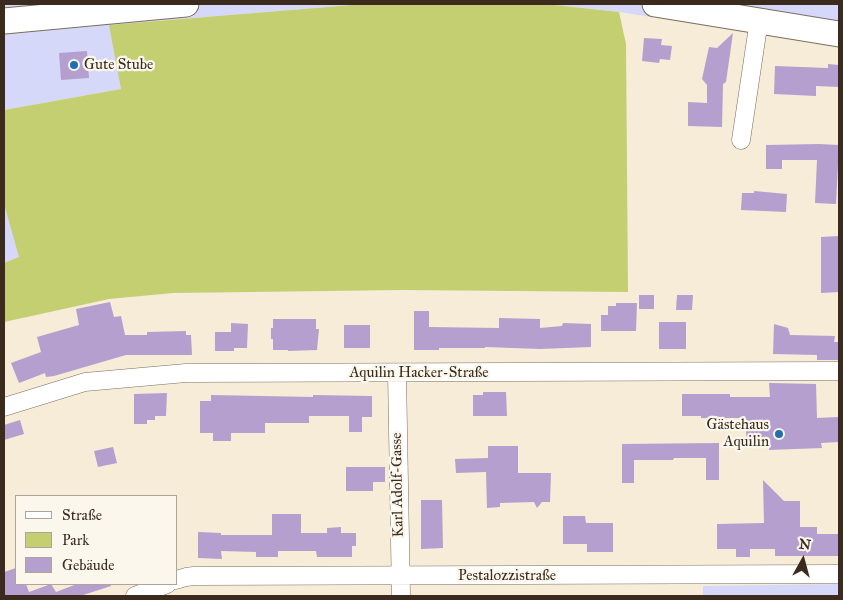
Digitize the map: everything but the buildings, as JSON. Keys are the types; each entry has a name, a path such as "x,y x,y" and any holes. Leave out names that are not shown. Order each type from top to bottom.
{"main road":[{"path":"4,21 186,4"},
{"path":"655,4 839,34"}],"street":[{"path":"740,140 759,20"},
{"name":"Aquilin Hacker-Straße","path":"4,407 85,382 177,374 839,370"},
{"name":"Karl Adolf-Gasse","path":"397,373 400,596"},
{"name":"Pestalozzistraße","path":"178,579 186,576 400,577 839,574"},
{"path":"135,596 164,585"}],"shaded area":[{"path":"4,4 364,4 110,25 121,89 4,110"},
{"path":"546,4 839,4 839,46 619,12"},
{"path":"4,204 20,257 4,263"},
{"path":"839,584 839,596 703,596 703,586"}],"green space":[{"path":"364,4 546,4 619,12 626,44 628,292 402,290 173,293 109,299 4,322 4,263 19,257 4,204 4,110 121,89 109,25"}],"place":[{"name":"Gute Stube","path":"74,65"},
{"name":"Gästehaus Aquilin","path":"779,434"}]}
